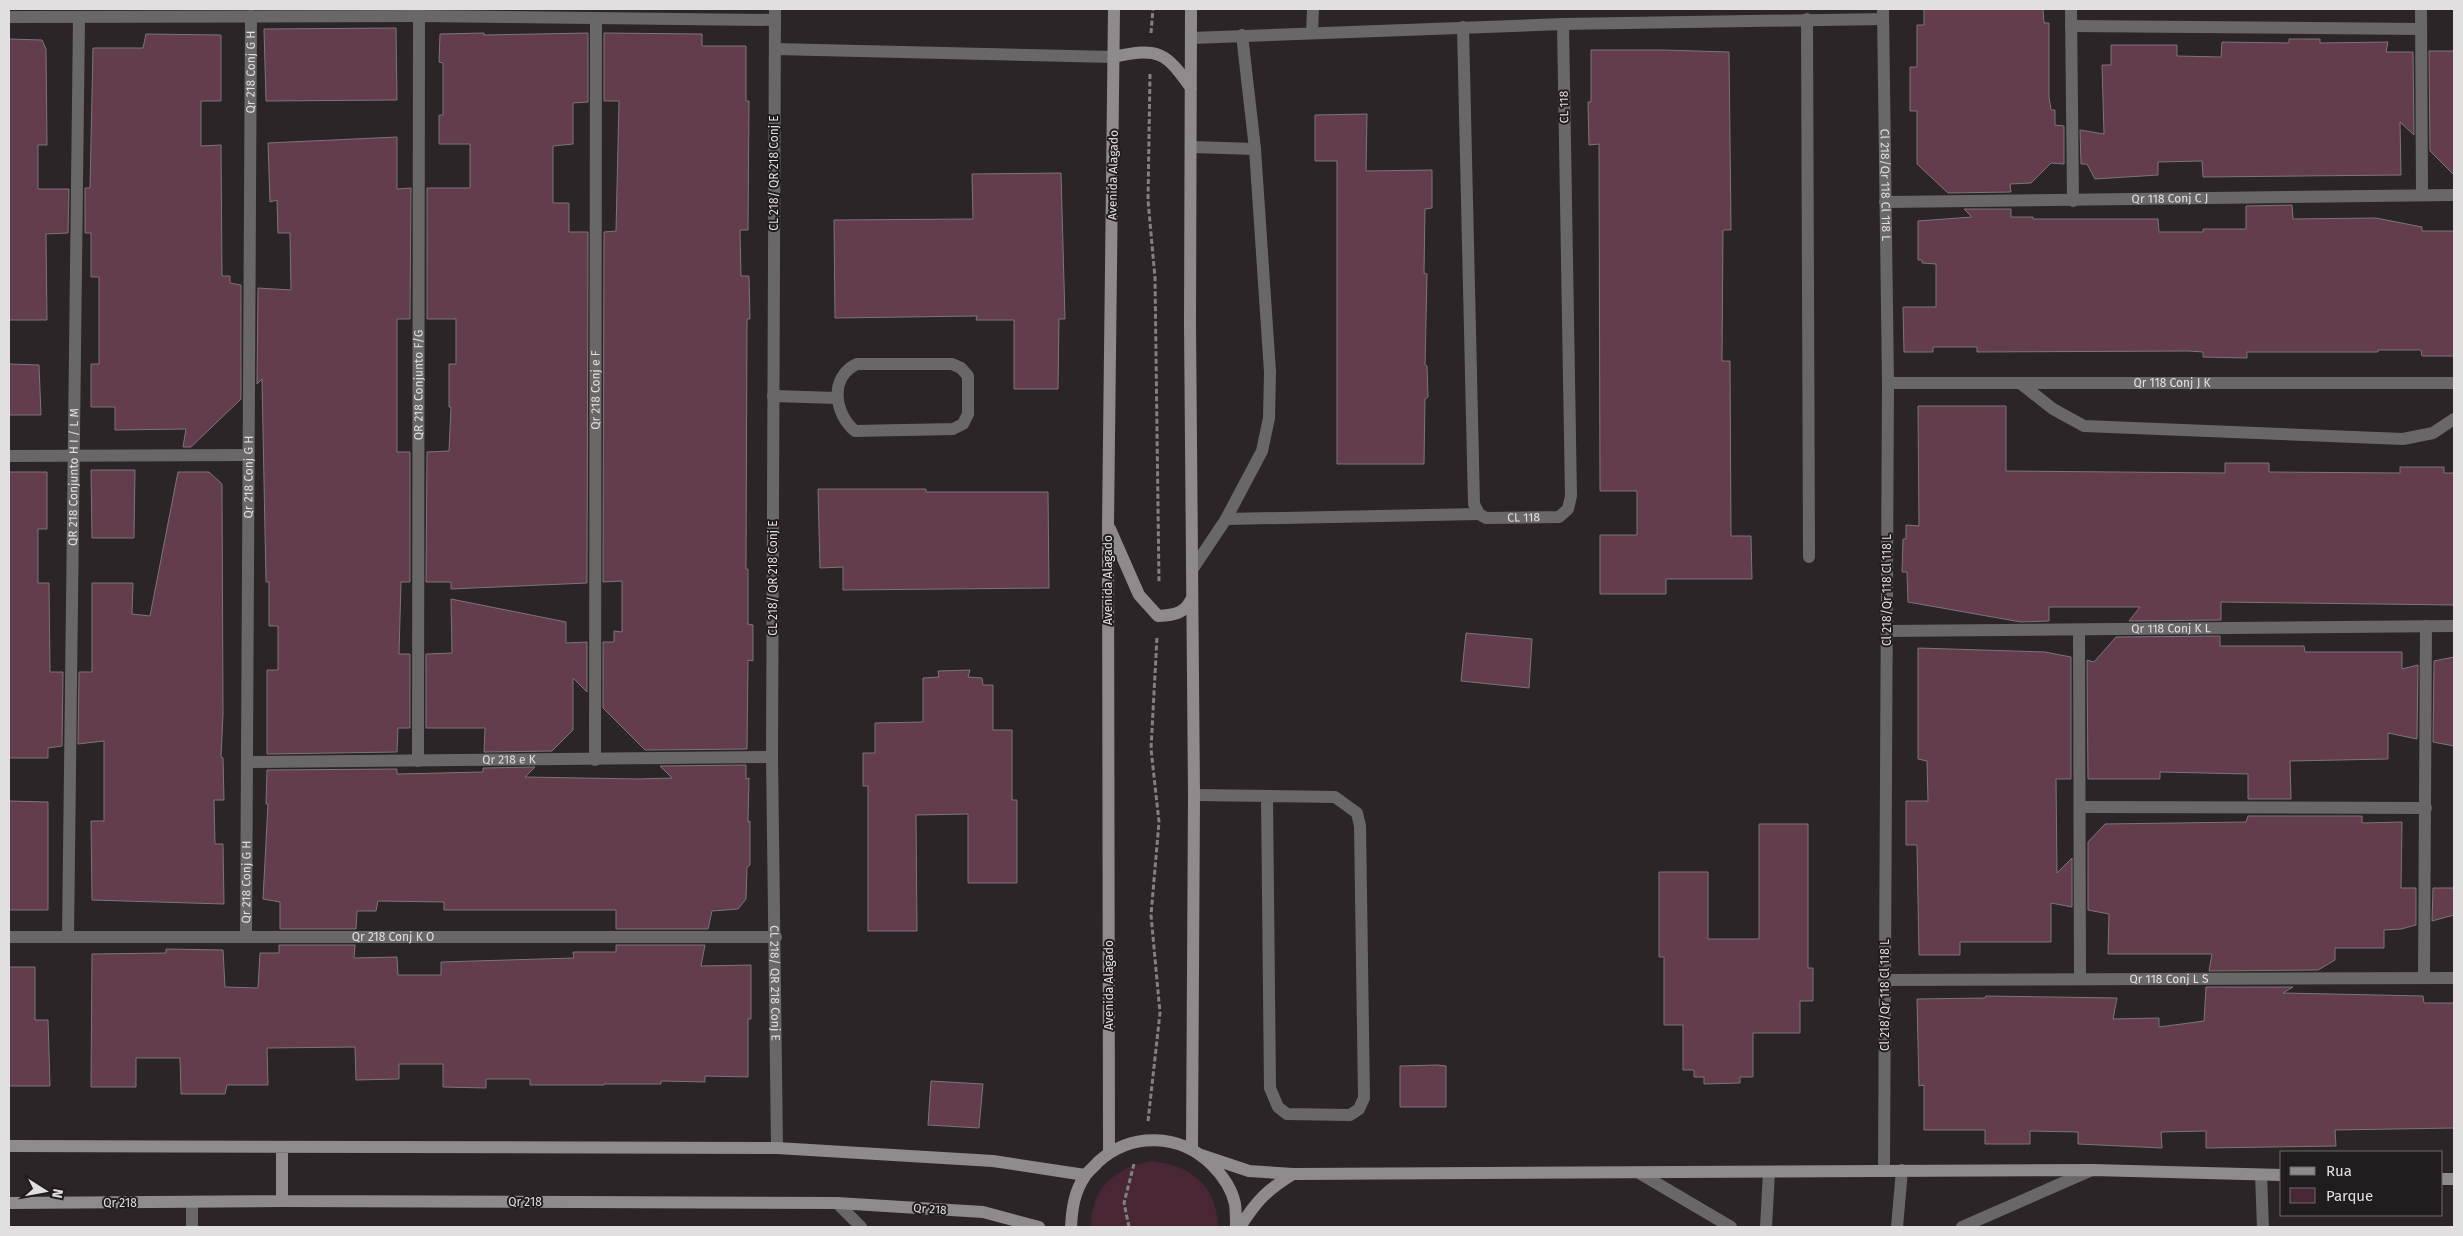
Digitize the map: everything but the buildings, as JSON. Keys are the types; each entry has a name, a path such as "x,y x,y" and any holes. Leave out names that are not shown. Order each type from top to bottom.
{"main road":[{"name":"Avenida Alagado","path":"1109,1152 1108,525 1114,9"},
{"path":"1191,9 1192,597 1196,1152 1222,1176 1235,1203 1236,1227"},
{"path":"1114,57 1150,52 1160,55 1174,63 1191,88"},
{"path":"1108,525 1139,595 1158,616 1181,613 1188,608 1192,597"},
{"path":"1071,1227 1072,1205 1085,1175 1109,1152 1139,1141 1166,1140 1249,1171 1293,1174 1641,1174 1884,1170 2093,1170 2280,1175"},
{"path":"9,1146 777,1148 993,1161 1085,1175"},
{"path":"282,1147 282,1201"},
{"path":"1240,1227 1254,1204 1271,1188 1293,1174"},
{"name":"Qr 218","path":"9,1203 282,1201 836,1202 983,1212 1039,1227"}],"street":[{"path":"1312,33 1314,9"},
{"path":"2070,9 2073,201"},
{"path":"2421,9 2422,194"},
{"path":"9,18 251,16 419,12 596,19 775,14"},
{"name":"QR 218 Conjunto F/G","path":"418,761 419,12"},
{"name":"CL 218/ QR 218 Conj E","path":"775,14 772,758 776,937 777,1148"},
{"path":"1192,38 1463,27 1807,19 1883,14"},
{"name":"Cl 218/Qr 118 Cl 118 L","path":"1883,14 1884,202 1888,383 1884,1170"},
{"name":"Qr 218 Conj G H","path":"246,937 251,16"},
{"name":"QR 218 Conjunto H I / L M","path":"68,937 78,17"},
{"name":"Qr 218 Conj e F","path":"595,760 596,19"},
{"path":"1807,19 1810,557"},
{"name":"CL 118","path":"1226,518 1479,514 1486,518 1559,516 1568,509 1571,496 1563,24"},
{"path":"2071,26 2420,29"},
{"path":"1463,27 1474,504 1479,514"},
{"path":"1192,570 1226,518 1262,451 1269,418 1270,372 1255,150 1242,35"},
{"path":"775,49 1114,57"},
{"path":"1192,147 1255,150"},
{"name":"Qr 118 Conj C J","path":"1884,202 2454,195"},
{"path":"858,364 952,364 961,368 968,376 968,414 963,424 953,429 855,431 843,416 837,398 840,378 848,369 858,364"},
{"name":"Qr 118 Conj J K","path":"1888,383 2454,383"},
{"path":"2020,383 2053,409 2084,426 2403,439 2433,433 2454,419"},
{"path":"774,396 837,398"},
{"path":"9,456 248,455"},
{"path":"2424,978 2426,626"},
{"name":"Qr 118 Conj K L","path":"1887,631 2454,626"},
{"path":"2079,630 2080,979"},
{"name":"Qr 218 e K","path":"247,762 772,758"},
{"path":"1194,795 1267,796 1335,797 1358,813 1360,826 1364,1098 1358,1109 1350,1115 1287,1114 1278,1107 1270,1088 1267,796"},
{"path":"2081,807 2426,808"},
{"name":"Qr 218 Conj K O","path":"9,937 776,937"},
{"name":"Qr 118 Conj L S","path":"1884,980 2454,978"},
{"path":"1897,1227 1902,1170"},
{"path":"1962,1227 2093,1170"},
{"path":"1766,1227 1769,1172"},
{"path":"1641,1174 1731,1227"},
{"path":"2261,1175 2263,1227"},
{"path":"192,1202 192,1227"},
{"path":"836,1202 861,1227"}],"green space":[{"path":"1151,1161 1178,1167 1199,1180 1213,1200 1218,1227 1091,1227 1095,1201 1107,1182 1126,1169"}]}
